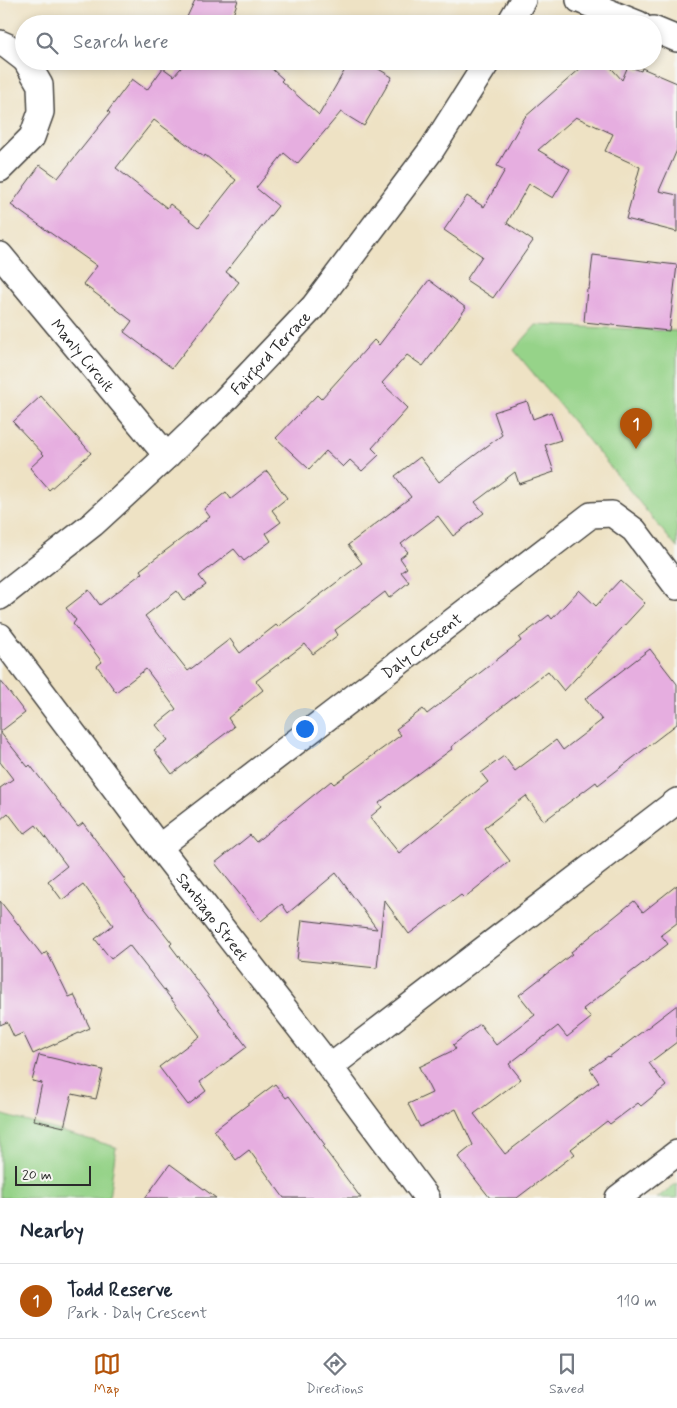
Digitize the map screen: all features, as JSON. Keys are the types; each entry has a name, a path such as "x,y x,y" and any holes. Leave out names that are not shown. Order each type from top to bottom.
{"street":[{"path":"514,15 522,0"},
{"path":"579,0 616,15"},
{"path":"662,33 677,39"},
{"path":"0,43 15,52"},
{"path":"0,169 32,138 41,112 40,85 31,70"},
{"name":"Fairford Terrace","path":"0,597 93,524 167,456 225,400 314,306 432,149 482,70"},
{"name":"Manly Circuit","path":"0,255 167,456"},
{"name":"Daly Crescent","path":"158,847 591,515 612,514 634,530 677,586"},
{"name":"Santiago Street","path":"0,636 158,847 330,1067 427,1198"},
{"path":"330,1067 677,801"},
{"path":"618,1198 677,1153"}],"green space":[{"path":"536,325 677,331 677,548 514,350"},
{"path":"0,1114 116,1147 109,1198 0,1198"},
{"path":"677,1183 677,1198 657,1198"}],"building":[{"path":"195,0 238,0 233,15 188,15"},
{"path":"162,70 166,70 174,76 179,70 273,70 283,79 281,81 319,115 345,70 380,70 392,77 364,126 341,112 297,164 284,153 256,188 278,206 226,272 239,282 172,368 124,332 132,321 83,284 97,266 11,205 40,165 58,178 110,113 108,111 132,79 147,90","holes":["154,120 204,157 205,155 236,180 199,227 170,204 167,208 116,168"]},
{"path":"579,70 613,70 622,80 626,70 647,70 677,83 677,150 659,191 677,195 677,232 626,219 640,167 605,151 613,134 576,117 538,150 570,169 553,198 529,184 507,223 533,241 493,298 466,280 482,256 444,230 467,196 484,207 505,170 497,166 525,117"},
{"path":"593,255 677,265 669,331 584,322"},
{"path":"429,280 466,308 423,366 407,355 382,383 408,408 372,448 379,455 362,471 350,460 343,467 326,451 309,469 276,438 317,395 321,399 374,340 379,345"},
{"path":"41,396 91,453 49,490 30,468 44,455 13,422"},
{"path":"527,401 533,419 551,412 561,440 545,445 554,472 519,484 515,472 475,502 484,513 453,536 438,516 401,544 408,552 400,558 407,568 401,572 409,582 389,598 385,592 335,630 338,635 313,654 305,644 256,681 263,690 228,718 234,727 172,774 154,750 168,740 156,725 176,709 146,669 116,692 97,666 102,662 73,624 76,620 66,608 89,590 100,605 142,573 140,570 210,517 204,509 226,492 231,499 267,471 287,498 272,510 281,522 266,533 271,541 244,561 234,549 199,576 206,585 184,601 177,591 145,616 188,671 230,639 240,653 276,625 278,627 362,563 348,545 411,497 395,476 420,457 439,482 502,435 494,412"},
{"path":"620,580 645,603 564,691 548,671 451,747 452,749 379,803 382,807 370,817 399,853 488,782 481,773 504,756 515,771 556,740 563,750 602,720 585,699 650,649 677,684 677,724 598,785 596,782 544,821 526,796 484,828 510,861 464,898 461,895 409,934 384,900 377,968 297,960 302,920 377,929 336,873 288,913 282,904 261,921 215,863 250,835 256,842 331,781 334,784 401,735 396,729 423,709 427,714 521,641 519,638 549,615 552,619 579,590 596,606"},
{"path":"0,680 25,713 0,732"},
{"path":"0,732 28,767 30,765 78,827 83,823 126,881 124,882 172,943 170,945 247,1047 200,1082 206,1091 188,1105 159,1067 200,1036 129,945 111,959 95,939 113,925 83,884 62,900 48,881 67,866 36,825 24,834 8,813 0,820 0,788 13,779 0,762"},
{"path":"677,885 677,923 661,935 668,944 583,1009 591,1018 567,1037 558,1026 509,1064 521,1079 474,1114 505,1154 599,1082 590,1069 609,1057 677,1005 677,1042 649,1063 666,1086 641,1106 638,1103 610,1124 607,1121 571,1149 575,1154 517,1198 490,1198 458,1157 473,1145 456,1109 420,1127 408,1104 432,1093 419,1067 456,1049 453,1045 480,1024 496,1045 535,1015 519,995 572,954 571,952 634,901 643,912"},
{"path":"0,901 42,955 47,952 69,997 74,995 90,1028 33,1054 23,1033 14,1037 7,1022 0,1025"},
{"path":"39,1055 103,1070 96,1099 72,1094 64,1127 34,1120 42,1083 32,1081"},
{"path":"275,1084 286,1098 289,1096 325,1145 323,1147 361,1198 284,1198 249,1150 236,1160 214,1130"},
{"path":"170,1164 216,1198 145,1198"}],"place":[{"name":"Todd Reserve","path":"636,449"}]}
